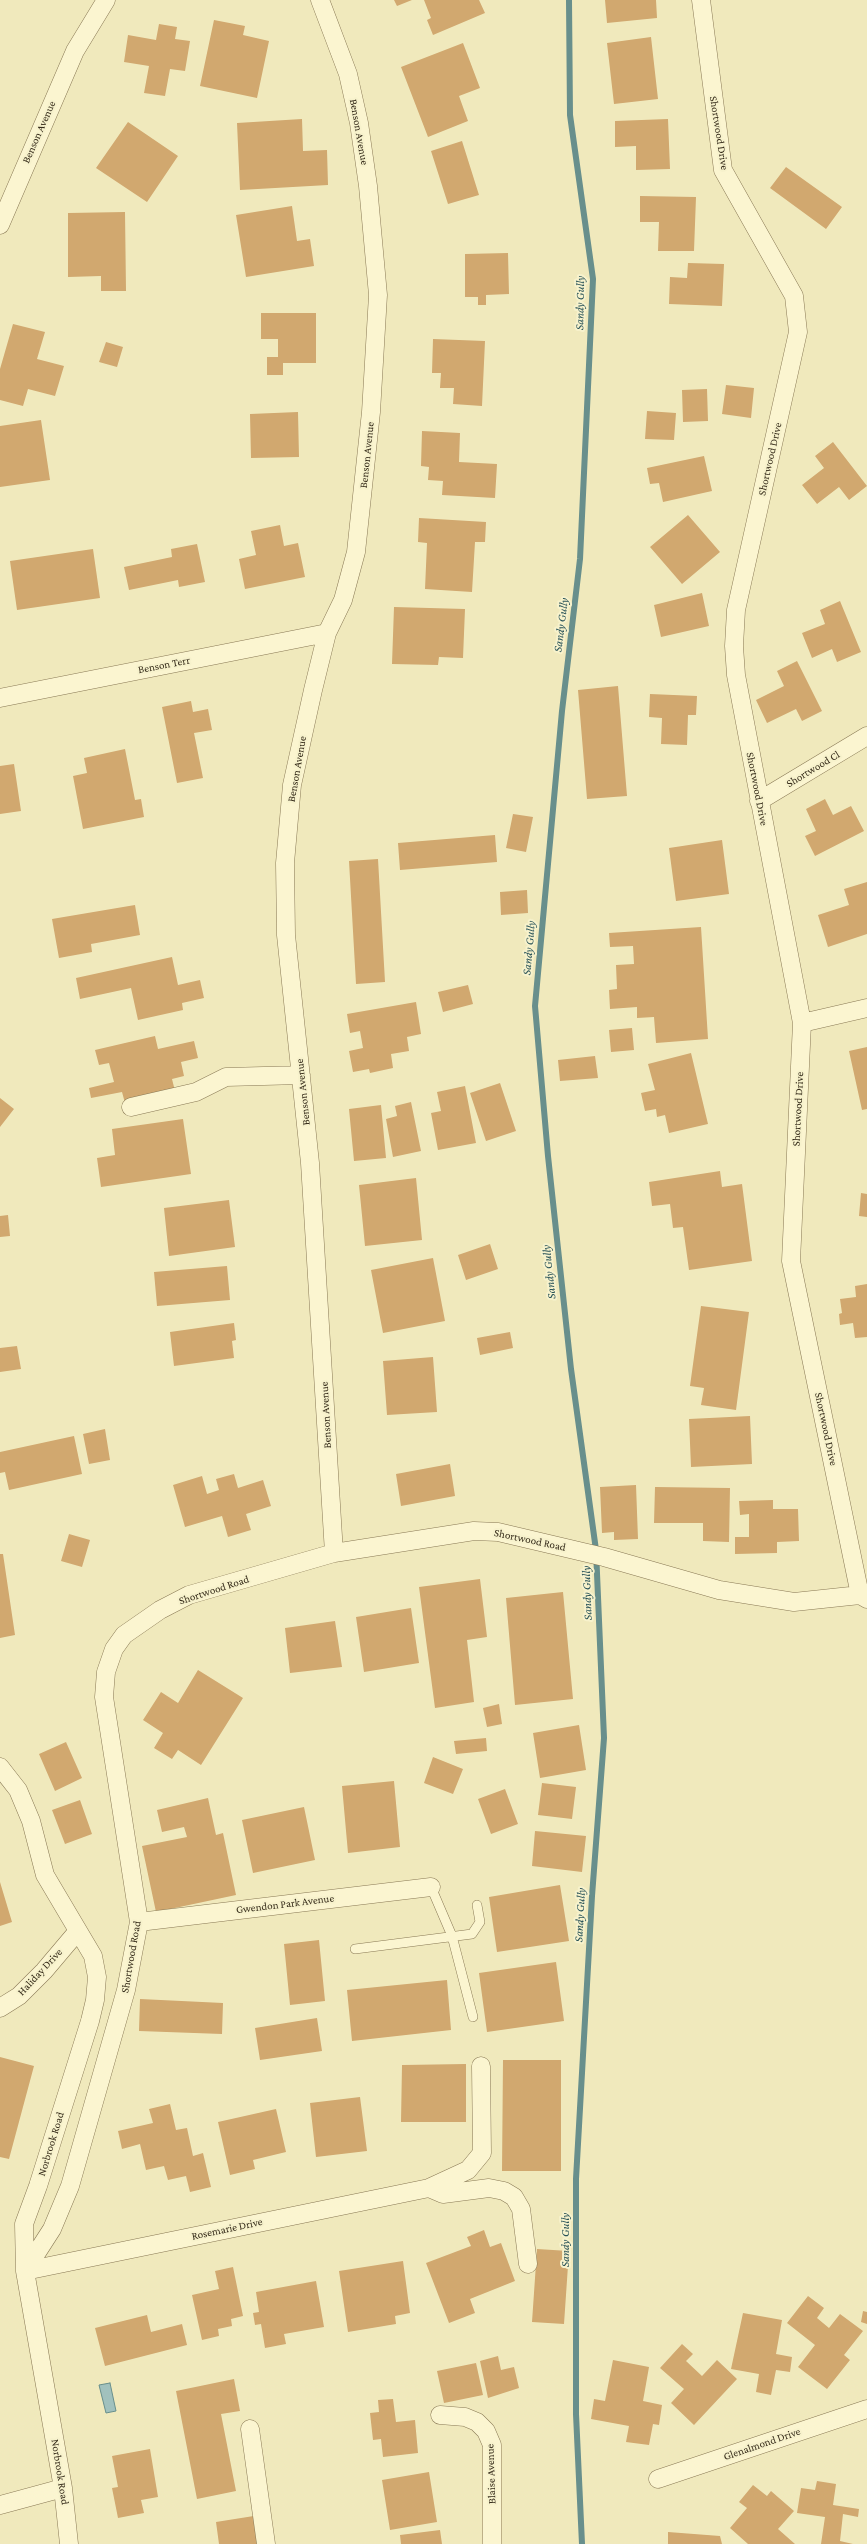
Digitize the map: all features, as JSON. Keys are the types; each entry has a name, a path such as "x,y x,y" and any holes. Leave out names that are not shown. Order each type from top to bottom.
{"street":[{"name":"Benson Avenue","path":"0,225 75,51 106,0"},
{"name":"Benson Avenue","path":"320,0 348,74 359,123 368,186 378,295 372,412 356,552 343,600 327,633 292,785 285,863 286,935 310,1163 334,1553"},
{"name":"Shortwood Drive","path":"701,0 723,170 794,296 798,332 736,610 734,646 736,675 802,1023 791,1261 864,1597"},
{"name":"Benson Terr","path":"0,698 327,633"},
{"name":"Shortwood Cl","path":"759,801 867,736"},
{"path":"802,1023 867,1008"},
{"path":"132,1107 196,1092 226,1077 301,1075"},
{"name":"Shortwood Road","path":"25,2271 52,2229 70,2186 126,1990 139,1922 104,1697 106,1672 114,1649 124,1635 160,1610 189,1595 334,1553 474,1531 498,1532 604,1557 719,1590 794,1602 864,1597"},
{"name":"Norbrook Road","path":"0,1767 18,1790 31,1821 45,1875 77,1932 93,1956 97,1977 95,2000 38,2186 24,2224 25,2271 63,2488 70,2544"},
{"name":"Gwendon Park Avenue","path":"139,1922 431,1887"},
{"name":"Haliday Drive","path":"0,2008 19,1996 44,1971 77,1932"},
{"path":"429,2188 468,2170 482,2153 481,2066"},
{"path":"429,2188 442,2194 489,2188 504,2191 514,2197 521,2209 528,2264"},
{"name":"Rosemarie Drive","path":"25,2271 429,2188"},
{"name":"Glenalmond Drive","path":"658,2479 867,2409"},
{"name":"Blaise Avenue","path":"440,2415 465,2417 477,2422 486,2431 492,2446 492,2544"},
{"path":"250,2429 266,2544"},
{"path":"0,2505 63,2488"}],"lane":[{"path":"431,1887 452,1936 473,2017"},
{"path":"355,1949 472,1934 477,1929 480,1922 477,1905"}],"water":[{"path":"110,2383 116,2411 106,2413 99,2385"}],"building":[{"path":"394,0 412,0 397,6"},
{"path":"424,0 479,0 485,13 433,35 427,20 431,18"},
{"path":"605,0 656,0 657,18 607,23"},
{"path":"214,20 245,26 243,35 269,41 257,98 200,86"},
{"path":"159,24 177,27 175,39 190,41 185,71 170,69 165,96 144,93 149,66 124,62 128,35 156,40"},
{"path":"651,37 658,99 614,104 607,43"},
{"path":"463,43 480,88 459,96 468,121 428,137 401,67"},
{"path":"302,119 303,151 327,150 328,185 240,190 237,123"},
{"path":"668,119 670,169 636,170 636,146 615,147 615,121"},
{"path":"128,122 178,156 147,202 96,168"},
{"path":"462,141 479,195 448,204 431,151"},
{"path":"786,167 842,207 826,229 770,188"},
{"path":"640,196 696,197 694,251 658,251 659,222 640,222"},
{"path":"292,206 297,241 310,239 314,266 246,277 236,215"},
{"path":"125,212 126,291 101,291 101,276 68,277 68,213"},
{"path":"508,253 509,294 486,295 486,305 478,305 478,297 465,297 465,254"},
{"path":"688,263 724,264 722,306 669,304 670,277 687,278"},
{"path":"261,313 316,313 316,363 283,363 283,375 267,375 267,357 278,357 278,339 261,339"},
{"path":"13,324 45,332 37,359 64,366 55,396 28,389 23,406 0,400 0,369"},
{"path":"433,339 485,341 482,406 453,404 454,388 440,388 441,373 432,373"},
{"path":"106,342 123,347 117,367 99,362"},
{"path":"726,385 754,388 751,418 722,414"},
{"path":"707,389 708,421 683,422 682,390"},
{"path":"647,411 676,413 674,440 645,439"},
{"path":"298,412 299,457 251,458 250,414"},
{"path":"41,420 50,480 0,487 0,426"},
{"path":"422,431 460,433 459,462 497,464 495,498 442,495 443,481 428,480 429,467 421,466"},
{"path":"833,442 867,486 849,500 839,487 817,504 802,485 824,468 815,456"},
{"path":"704,456 712,491 663,502 659,483 650,484 647,468"},
{"path":"688,515 720,552 682,584 650,547"},
{"path":"419,518 486,522 485,542 475,542 472,592 425,589 427,543 418,542"},
{"path":"280,525 284,546 298,543 305,577 245,589 239,559 256,555 251,531"},
{"path":"197,544 205,582 179,587 178,580 129,590 124,567 172,557 171,549"},
{"path":"93,549 100,598 17,610 10,561"},
{"path":"702,593 709,626 661,637 654,605"},
{"path":"840,601 861,652 837,662 832,649 812,658 802,633 825,624 820,610"},
{"path":"394,607 465,609 463,658 439,657 438,665 392,664"},
{"path":"797,661 822,711 802,721 796,709 767,723 756,700 784,686 777,671"},
{"path":"618,686 627,796 587,799 578,690"},
{"path":"650,694 697,696 696,715 688,715 687,745 661,744 662,718 649,717"},
{"path":"191,701 193,712 208,709 212,730 194,733 203,778 177,783 162,707"},
{"path":"125,749 135,800 141,799 144,817 83,829 73,776 87,773 84,758"},
{"path":"14,764 21,811 0,814 0,766"},
{"path":"825,799 833,815 851,806 864,831 815,856 805,836 816,831 806,809"},
{"path":"513,814 533,817 526,852 506,848"},
{"path":"495,835 497,862 400,870 398,843"},
{"path":"722,840 729,894 676,901 669,848"},
{"path":"378,859 385,982 356,984 349,861"},
{"path":"867,882 867,934 828,947 818,915 849,905 844,889"},
{"path":"527,890 528,913 501,915 500,892"},
{"path":"135,905 140,935 91,944 92,952 59,958 52,919"},
{"path":"701,927 708,1039 656,1043 654,1017 637,1018 637,1007 610,1009 609,990 617,989 616,965 634,964 633,946 610,947 609,933"},
{"path":"172,957 178,985 200,980 204,998 182,1003 183,1010 138,1020 131,988 80,999 76,978"},
{"path":"468,985 473,1004 443,1012 438,992"},
{"path":"416,1002 421,1034 407,1037 409,1051 391,1054 393,1068 370,1073 369,1069 353,1072 349,1051 363,1048 360,1031 350,1033 347,1014"},
{"path":"632,1028 634,1050 611,1052 609,1030"},
{"path":"155,1036 158,1049 194,1041 198,1058 181,1062 184,1076 172,1079 175,1091 125,1103 122,1092 91,1098 89,1088 114,1082 109,1063 99,1065 95,1050"},
{"path":"867,1047 867,1109 862,1110 849,1051"},
{"path":"691,1053 708,1124 669,1133 665,1115 657,1117 656,1109 645,1111 641,1093 655,1090 648,1064"},
{"path":"595,1056 598,1078 560,1081 558,1060"},
{"path":"500,1083 516,1131 486,1141 470,1093"},
{"path":"465,1086 476,1143 438,1150 431,1113 441,1111 437,1092"},
{"path":"0,1098 14,1109 0,1127"},
{"path":"411,1102 421,1151 393,1157 386,1119 397,1116 395,1106"},
{"path":"381,1105 386,1158 354,1161 349,1109"},
{"path":"183,1119 191,1174 101,1187 97,1158 115,1155 112,1129"},
{"path":"720,1171 722,1187 742,1184 752,1261 689,1270 683,1227 673,1228 670,1204 652,1206 649,1182"},
{"path":"416,1178 422,1240 365,1246 359,1185"},
{"path":"861,1193 867,1194 867,1217 859,1216"},
{"path":"229,1200 235,1247 169,1256 164,1208"},
{"path":"8,1215 10,1236 0,1237 0,1216"},
{"path":"490,1244 498,1269 466,1280 458,1255"},
{"path":"433,1258 445,1321 383,1333 371,1270"},
{"path":"227,1266 230,1300 157,1306 154,1272"},
{"path":"867,1284 867,1337 855,1338 853,1323 840,1325 839,1314 842,1313 840,1299 856,1297 855,1286"},
{"path":"701,1306 749,1312 736,1410 701,1405 704,1388 690,1386"},
{"path":"234,1323 236,1340 232,1341 234,1358 174,1366 170,1332"},
{"path":"510,1332 513,1348 480,1355 477,1338"},
{"path":"17,1346 21,1369 0,1372 0,1348"},
{"path":"433,1357 437,1412 387,1415 383,1361"},
{"path":"750,1416 752,1464 691,1467 689,1419"},
{"path":"105,1429 110,1460 89,1464 83,1434"},
{"path":"74,1436 82,1474 9,1490 5,1472 0,1473 0,1452"},
{"path":"450,1464 455,1496 401,1506 396,1474"},
{"path":"234,1474 238,1488 263,1480 271,1506 246,1514 251,1530 228,1537 222,1516 185,1527 173,1485 202,1476 207,1494 219,1490 216,1479"},
{"path":"636,1485 638,1539 614,1540 614,1532 602,1533 600,1487"},
{"path":"655,1487 730,1488 729,1542 703,1541 703,1523 654,1523"},
{"path":"773,1500 773,1509 798,1509 799,1541 777,1542 777,1553 735,1554 735,1537 749,1537 749,1514 740,1515 739,1501"},
{"path":"69,1534 90,1540 82,1567 61,1561"},
{"path":"0,1554 3,1554 15,1635 0,1638"},
{"path":"480,1579 487,1637 467,1640 474,1702 435,1708 419,1587"},
{"path":"563,1592 573,1699 515,1705 506,1598"},
{"path":"411,1608 419,1663 364,1672 356,1617"},
{"path":"335,1621 342,1667 290,1673 285,1628"},
{"path":"198,1670 243,1698 201,1765 178,1750 172,1759 154,1748 163,1733 143,1720 161,1692 178,1703"},
{"path":"499,1704 502,1724 487,1727 483,1708"},
{"path":"579,1725 586,1770 540,1778 533,1733"},
{"path":"486,1738 487,1751 456,1754 454,1741"},
{"path":"66,1742 82,1778 55,1791 39,1754"},
{"path":"433,1757 463,1769 453,1794 424,1783"},
{"path":"394,1781 400,1847 348,1853 342,1786"},
{"path":"542,1783 576,1787 572,1819 538,1815"},
{"path":"505,1789 518,1824 491,1834 478,1799"},
{"path":"208,1798 216,1835 223,1833 236,1895 156,1912 142,1846 187,1837 184,1827 162,1832 157,1810"},
{"path":"80,1800 92,1834 65,1844 52,1810"},
{"path":"304,1807 315,1860 253,1873 242,1820"},
{"path":"535,1831 586,1836 582,1872 532,1866"},
{"path":"0,1882 12,1922 0,1926"},
{"path":"560,1885 569,1941 497,1952 489,1897"},
{"path":"319,1940 325,2001 290,2005 284,1944"},
{"path":"556,1962 564,2021 487,2032 479,1973"},
{"path":"447,1980 451,2030 352,2041 347,1990"},
{"path":"140,1999 223,2003 222,2034 139,2031"},
{"path":"317,2018 322,2051 260,2060 255,2028"},
{"path":"0,2057 34,2066 9,2159 0,2157"},
{"path":"503,2060 561,2060 561,2171 502,2171"},
{"path":"466,2064 466,2122 401,2122 402,2065"},
{"path":"360,2097 367,2151 316,2157 310,2103"},
{"path":"170,2104 176,2130 187,2128 193,2156 203,2153 211,2187 190,2192 186,2176 168,2180 164,2166 146,2170 140,2144 122,2149 118,2131 153,2123 149,2109"},
{"path":"276,2109 286,2152 253,2160 255,2169 230,2175 218,2122"},
{"path":"484,2230 490,2247 501,2243 515,2281 470,2299 475,2313 449,2323 426,2263 471,2246 467,2237"},
{"path":"537,2249 569,2251 564,2324 532,2322"},
{"path":"403,2261 410,2313 395,2316 396,2324 348,2332 339,2271"},
{"path":"233,2267 243,2316 231,2319 232,2326 218,2329 219,2336 202,2340 192,2295 219,2289 215,2271"},
{"path":"316,2281 324,2327 284,2334 286,2344 265,2348 261,2324 255,2325 253,2313 259,2312 256,2292"},
{"path":"808,2296 824,2308 817,2318 829,2328 840,2314 863,2331 844,2355 850,2360 827,2389 798,2367 815,2345 787,2323"},
{"path":"863,2311 867,2312 867,2324 861,2322"},
{"path":"743,2313 782,2320 776,2354 792,2357 790,2372 776,2370 771,2395 756,2392 759,2374 731,2369"},
{"path":"147,2315 151,2332 182,2324 187,2345 105,2366 95,2328"},
{"path":"682,2344 693,2354 686,2361 702,2376 717,2360 737,2379 694,2425 671,2403 684,2389 660,2368"},
{"path":"498,2356 501,2370 514,2367 519,2388 488,2398 480,2361"},
{"path":"613,2360 649,2367 643,2401 662,2405 659,2425 653,2424 649,2445 626,2442 629,2426 591,2419 594,2399 605,2401"},
{"path":"476,2363 483,2395 444,2403 437,2371"},
{"path":"234,2379 240,2411 221,2414 236,2491 197,2499 176,2391"},
{"path":"393,2399 396,2422 415,2420 418,2453 383,2457 381,2439 373,2440 370,2413 379,2412 378,2400"},
{"path":"150,2449 158,2497 141,2500 144,2513 118,2518 112,2488 118,2487 112,2456"},
{"path":"429,2472 437,2522 390,2530 382,2480"},
{"path":"817,2481 836,2484 833,2505 859,2509 858,2517 843,2514 840,2541 853,2544 821,2544 825,2517 797,2513 801,2488 815,2490"},
{"path":"753,2485 767,2496 771,2491 794,2511 778,2529 795,2544 748,2544 730,2528 747,2508 739,2502"},
{"path":"260,2515 265,2544 219,2544 216,2522"},
{"path":"440,2530 442,2544 401,2544 400,2535"},
{"path":"668,2532 720,2536 722,2544 668,2544"}],"waterway":[{"name":"Sandy Gully","path":"569,0 570,115 593,279 580,559 562,711 535,1006 548,1156 571,1369 596,1550 604,1738 592,1896 576,2179 576,2414 582,2544"}]}
